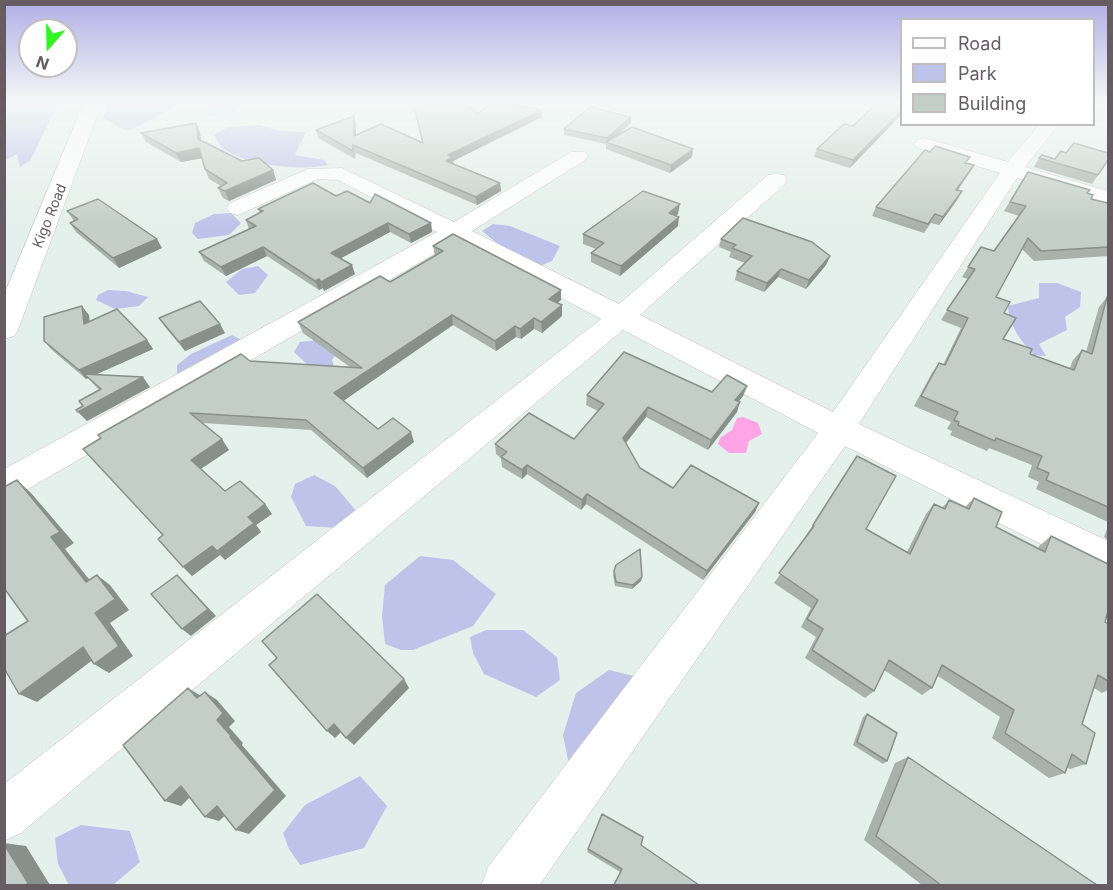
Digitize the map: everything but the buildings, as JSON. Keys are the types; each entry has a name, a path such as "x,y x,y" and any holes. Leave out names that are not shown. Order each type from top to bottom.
{"street":[{"name":"Kigo Road","path":"4,330 77,144"},
{"path":"924,144 1108,198"},
{"path":"507,885 839,429 1012,170 1034,144"},
{"path":"4,486 456,231 578,156"},
{"path":"238,208 315,173 342,174 839,429 1108,559"},
{"path":"4,816 622,316 776,180"}],"green space":[{"path":"4,144 39,144 30,161 20,167 17,154 4,161"},
{"path":"219,144 300,144 295,155 324,160 328,165 275,166 247,160 223,149"},
{"path":"231,213 241,223 229,235 198,239 192,233 195,223 214,214"},
{"path":"493,224 510,226 560,246 552,261 535,268 503,248 482,231"},
{"path":"258,266 268,275 255,293 239,295 226,282 242,269"},
{"path":"1039,283 1057,283 1081,292 1080,307 1065,317 1067,330 1039,344 1046,356 1034,355 1025,344 1013,327 1008,306 1039,298"},
{"path":"108,290 126,291 148,297 139,306 115,309 96,300 98,295"},
{"path":"232,335 243,341 177,378 177,365 191,354"},
{"path":"327,339 341,347 332,360 336,374 325,381 294,352 300,342"},
{"path":"314,475 335,486 357,512 339,528 306,526 291,497 295,484"},
{"path":"420,556 453,560 496,594 473,626 413,650 401,650 385,644 382,616 385,585"},
{"path":"486,630 523,630 557,657 560,680 536,697 484,674 473,653 470,637"},
{"path":"609,670 646,679 569,765 563,735 576,693"},
{"path":"360,776 387,806 364,848 300,865 289,849 283,833 305,805"},
{"path":"81,825 130,831 140,862 113,885 69,885 58,864 55,838"}],"shaded area":[{"path":"743,417 758,423 762,434 749,441 746,453 729,453 718,444 720,438 732,430 737,418"}]}
